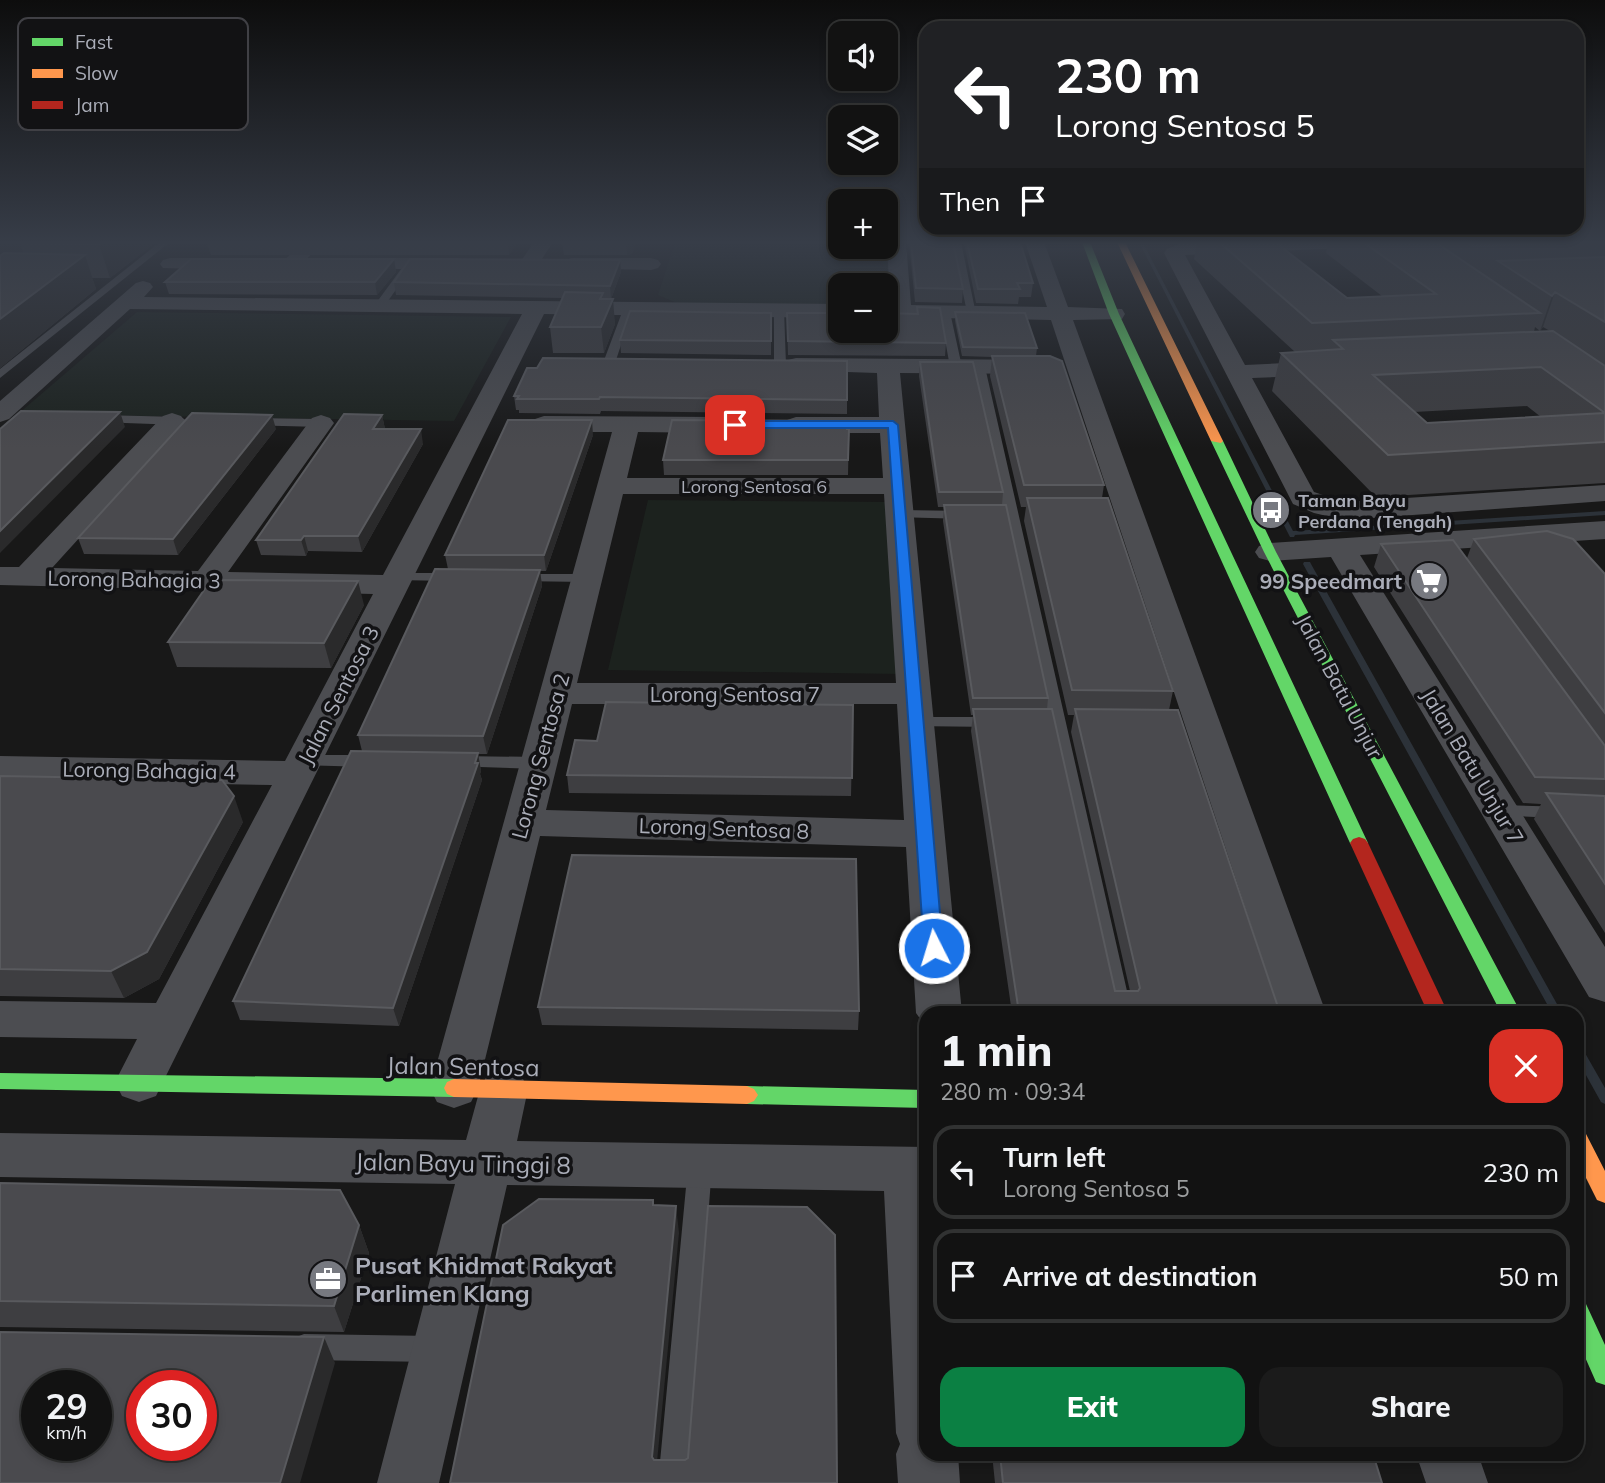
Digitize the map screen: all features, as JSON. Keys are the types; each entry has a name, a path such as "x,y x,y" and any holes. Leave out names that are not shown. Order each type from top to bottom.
{"main road":[{"name":"Jalan Batu Unjur","path":"1154,311 1270,552 1507,1006"},
{"path":"1114,314 1435,1006"},
{"name":"Jalan Sentosa","path":"0,1081 919,1099"},
{"path":"1584,1152 1605,1193"},
{"path":"1584,1327 1605,1373"}],"street":[{"path":"4,417 118,311"},
{"name":"Jalan Sentosa 3","path":"139,1082 396,581 497,424 521,362 535,311"},
{"path":"904,311 1114,314"},
{"path":"1205,311 1303,498 1324,507 1344,511 1605,493"},
{"path":"1061,313 1122,514 1192,725 1300,1006"},
{"path":"584,363 637,363"},
{"path":"755,365 1078,367"},
{"path":"888,366 938,1006"},
{"path":"1238,372 1345,367"},
{"path":"14,576 186,421"},
{"path":"207,580 321,423"},
{"path":"497,424 748,425"},
{"name":"Lorong Sentosa 2","path":"454,1088 627,424"},
{"path":"775,425 893,425"},
{"name":"Lorong Sentosa 6","path":"611,486 898,500"},
{"path":"1270,552 1340,547 1443,546 1563,532 1605,530"},
{"path":"1563,532 1588,559"},
{"name":"Jalan Batu Unjur 7","path":"1340,547 1605,985"},
{"name":"Lorong Bahagia 3","path":"14,576 396,581"},
{"name":"Lorong Sentosa 7","path":"557,693 915,708"},
{"name":"Lorong Bahagia 4","path":"0,768 302,767"},
{"name":"Lorong Sentosa 8","path":"523,822 925,834"},
{"path":"0,1019 170,1021"},
{"path":"408,1483 504,1089"},
{"name":"Jalan Bayu Tinggi 8","path":"0,1155 918,1169"},
{"path":"918,1169 919,1202"},
{"path":"927,1461 929,1483"},
{"path":"1449,1461 1457,1483"}],"lane":[{"path":"0,375 79,311"},
{"path":"610,363 630,311"},
{"path":"779,311 780,365"},
{"path":"946,312 967,367 1007,515 1059,723 1120,1006"},
{"path":"93,419 186,421"},
{"path":"240,422 321,423"},
{"path":"898,500 1007,515"},
{"path":"396,581 465,577"},
{"path":"505,578 586,578"},
{"path":"915,708 1006,722"},
{"path":"302,767 388,762"},
{"path":"443,762 540,763"},
{"path":"1500,811 1605,814"},
{"path":"673,1483 700,1166"},
{"path":"275,1347 440,1349"},
{"path":"1191,1461 1196,1483"}],"shaded area":[{"path":"137,312 511,317 454,421 18,414"},
{"path":"648,500 889,502 901,674 608,670"}],"building":[{"path":"0,311 10,311 0,319"},
{"path":"557,311 608,311 601,327 550,327"},
{"path":"630,311 771,313 771,341 620,340"},
{"path":"941,311 946,343 898,342 898,313"},
{"path":"1298,311 1540,313 1312,323"},
{"path":"1587,311 1605,311 1605,322"},
{"path":"955,312 1025,313 1037,348 963,347"},
{"path":"787,313 828,313 828,342 788,341"},
{"path":"1553,331 1605,366 1605,413 1605,442 1388,455 1281,353 1343,349 1333,340","holes":["1541,367 1605,413 1427,423 1373,375"]},
{"path":"992,356 1050,356 1062,361 1104,485 1024,485"},
{"path":"543,358 847,361 847,400 600,397 517,399 519,396 514,396 527,368 537,368"},
{"path":"920,362 973,362 1003,492 939,492"},
{"path":"21,411 120,412 0,531 0,429"},
{"path":"192,413 272,415 173,539 78,538"},
{"path":"344,414 382,415 373,429 421,429 358,536 304,536 301,540 256,540"},
{"path":"508,420 592,420 544,555 445,555"},
{"path":"672,420 847,421 848,460 663,460"},
{"path":"1027,498 1108,498 1173,691 1072,690"},
{"path":"944,505 1006,505 1048,698 973,698"},
{"path":"1547,531 1573,539 1605,574 1605,713 1474,539"},
{"path":"1453,540 1605,746 1605,779 1535,777 1381,544"},
{"path":"435,569 540,570 483,736 358,735"},
{"path":"211,580 358,581 324,643 168,642"},
{"path":"606,702 853,705 852,778 567,775 575,740 597,741"},
{"path":"973,709 1052,709 1115,991 1138,991 1140,988 1075,709 1178,710 1278,1006 1018,1006"},
{"path":"351,751 478,753 475,763 478,763 393,1008 233,1001"},
{"path":"0,776 222,780 234,796 147,952 111,971 0,969"},
{"path":"1546,793 1605,796 1605,884"},
{"path":"572,855 856,859 859,1011 538,1007"},
{"path":"0,1183 340,1190 359,1225 334,1306 0,1301"},
{"path":"539,1199 653,1200 653,1205 676,1206 652,1457 654,1460 688,1458 708,1206 807,1207 835,1235 837,1483 450,1483 503,1225"},
{"path":"0,1332 324,1337 280,1483 0,1483"},
{"path":"1001,1461 1375,1461 1382,1483 1003,1483"}],"waterway":[{"path":"1176,311 1292,536"},
{"path":"1291,533 1605,513"},
{"path":"1307,564 1553,1006"},
{"path":"1584,1062 1605,1099"}],"traffic: fast":[{"path":"1113,311 1359,843"},
{"path":"1217,441 1270,552 1507,1006"},
{"path":"0,1081 454,1088"},
{"path":"747,1095 919,1099"},
{"path":"1584,1327 1605,1373"}],"traffic: slow":[{"path":"1154,311 1217,441"},
{"path":"454,1088 747,1095"},
{"path":"1584,1152 1605,1193"}],"traffic: jam":[{"path":"1359,843 1435,1006"}],"place":[{"name":"Taman Bayu Perdana (Tengah)","path":"1271,510"},
{"name":"99 Speedmart","path":"1429,581"},
{"name":"Pusat Khidmat Rakyat Parlimen Klang","path":"328,1279"}],"route":[{"path":"735,425 893,425 934,948"}]}
